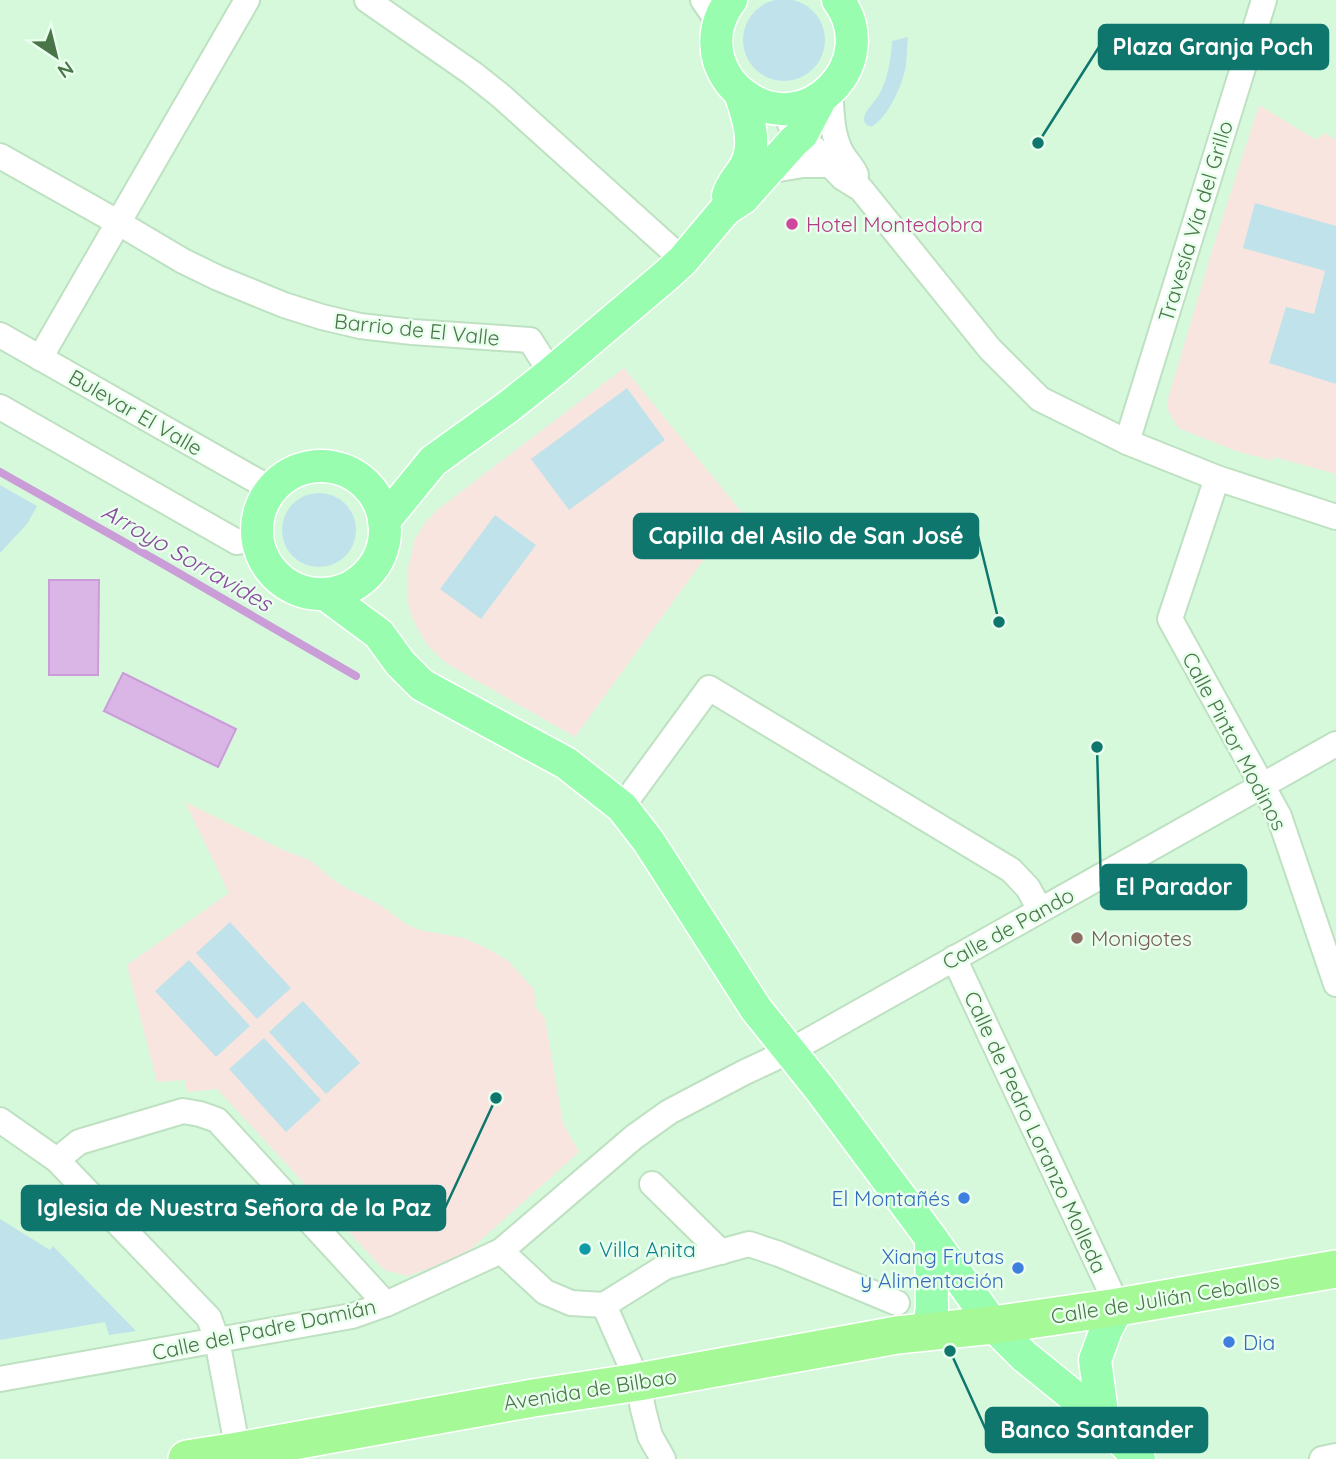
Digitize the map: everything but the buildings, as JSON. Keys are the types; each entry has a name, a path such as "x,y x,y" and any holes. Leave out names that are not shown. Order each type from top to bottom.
{"highway":[{"name":"Calle de Julián Ceballos","path":"993,1325 1118,1307 1336,1269"},
{"name":"Avenida de Bilbao","path":"209,1456 897,1335 993,1325"}],"main road":[{"path":"721,5 716,45 721,66 732,85 757,103 789,109 801,107 826,94 838,83 848,65 852,44 849,20 838,0"},
{"path":"725,210 730,189 742,173 751,153 751,134 740,93"},
{"path":"384,521 433,461 551,373 683,260 725,210 743,198 802,134 826,94"},
{"path":"365,484 433,461"},
{"path":"317,466 335,467 365,484 378,501 384,521 383,541 377,561 364,577 346,589 326,594 306,593 289,586 273,574 263,558 257,540 257,522 262,504 271,489 284,477 317,466"},
{"path":"364,577 379,634"},
{"path":"326,594 379,634 400,663 422,685 566,762 622,807 649,842 756,1009 931,1238 993,1325 1024,1356 1103,1420 1139,1459"},
{"path":"929,1331 932,1308 931,1238"},
{"path":"1103,1420 1095,1360 1118,1307"}],"street":[{"path":"40,358 247,0"},
{"path":"367,0 501,96 683,260"},
{"name":"Travesía Vía del Grillo","path":"1127,442 1264,0"},
{"path":"826,94 836,141 855,171 861,189"},
{"path":"774,108 843,178 861,189 990,349 1040,399 1127,442 1217,478 1336,517"},
{"name":"Barrio de El Valle","path":"0,156 183,261 284,305 360,326 530,340 551,373"},
{"path":"767,171 803,165 832,165"},
{"name":"Bulevar El Valle","path":"0,335 271,489"},
{"path":"0,408 237,542 257,540"},
{"name":"Calle Pintor Modinos","path":"1217,478 1170,619 1279,816 1336,984"},
{"path":"622,807 709,688 1011,870 1028,888 1040,910"},
{"name":"Calle de Pando","path":"790,1051 1336,744"},
{"name":"Calle de Pedro Loranzo Molleda","path":"954,958 1118,1307"},
{"name":"Calle del Padre Damián","path":"0,1379 352,1315 386,1304 501,1251 634,1136 669,1112 790,1051"},
{"path":"57,1160 79,1142 183,1111 217,1119 386,1304"},
{"path":"0,1120 57,1160 209,1318 218,1340 209,1456"},
{"path":"652,1184 721,1252"},
{"path":"501,1251 545,1292 571,1303 604,1304 665,1267 749,1244 897,1303"},
{"path":"604,1304 638,1382 650,1436 663,1459"},
{"path":"1322,1459 1336,1456"}],"shaded area":[{"path":"784,-1 800,2 813,11 822,24 825,40 822,56 813,69 800,78 784,81 768,78 755,69 746,56 743,40 746,24 755,11 768,2"},
{"path":"0,0 1336,0 1336,1459 0,1459"},
{"path":"908,37 906,65 898,91 883,116 871,127 865,123 864,116 885,82 892,41"},
{"path":"1259,105 1316,140 1325,133 1335,139 1336,137 1336,474 1274,457 1273,461 1236,451 1178,428 1167,409 1212,251"},
{"path":"1255,203 1336,226 1336,384 1269,363 1286,307 1314,314 1325,271 1243,248"},
{"path":"624,368 744,515 701,563 575,737 445,662 428,646 412,617 408,602 407,574 414,541 437,510"},
{"path":"627,388 665,440 569,510 531,459"},
{"path":"0,485 37,506 27,524 0,553"},
{"path":"319,493 340,499 350,509 356,530 350,551 340,561 319,567 298,561 288,551 282,530 288,509 298,499"},
{"path":"495,515 536,545 481,619 440,589"},
{"path":"49,580 99,580 98,675 49,675"},
{"path":"123,673 236,729 218,767 104,711"},
{"path":"185,802 285,851 310,860 346,888 377,903 406,924 419,930 464,938 490,950 508,961 534,989 536,1008 545,1018 563,1123 579,1152 463,1256 408,1276 384,1270 217,1089 187,1092 185,1080 157,1082 127,965 229,893"},
{"path":"230,922 291,988 257,1019 196,953"},
{"path":"189,960 250,1026 216,1057 155,991"},
{"path":"303,1001 360,1063 326,1094 269,1032"},
{"path":"264,1038 321,1100 286,1132 229,1069"},
{"path":"0,1219 50,1250 53,1246 136,1331 109,1335 105,1322 0,1340"}],"waterway":[{"name":"Arroyo Sorravides","path":"0,472 356,676"}],"place":[{"name":"Plaza Granja Poch","path":"1038,143"},
{"name":"Hotel Montedobra","path":"792,224"},
{"name":"Capilla del Asilo de San José","path":"999,622"},
{"name":"El Parador","path":"1097,747"},
{"name":"Monigotes","path":"1077,938"},
{"name":"Iglesia de Nuestra Señora de la Paz","path":"496,1098"},
{"name":"El Montañés","path":"964,1198"},
{"name":"Villa Anita","path":"585,1249"},
{"name":"Xiang Frutas y Alimentación","path":"1018,1268"},
{"name":"Dia","path":"1229,1342"},
{"name":"Banco Santander","path":"950,1351"}]}
